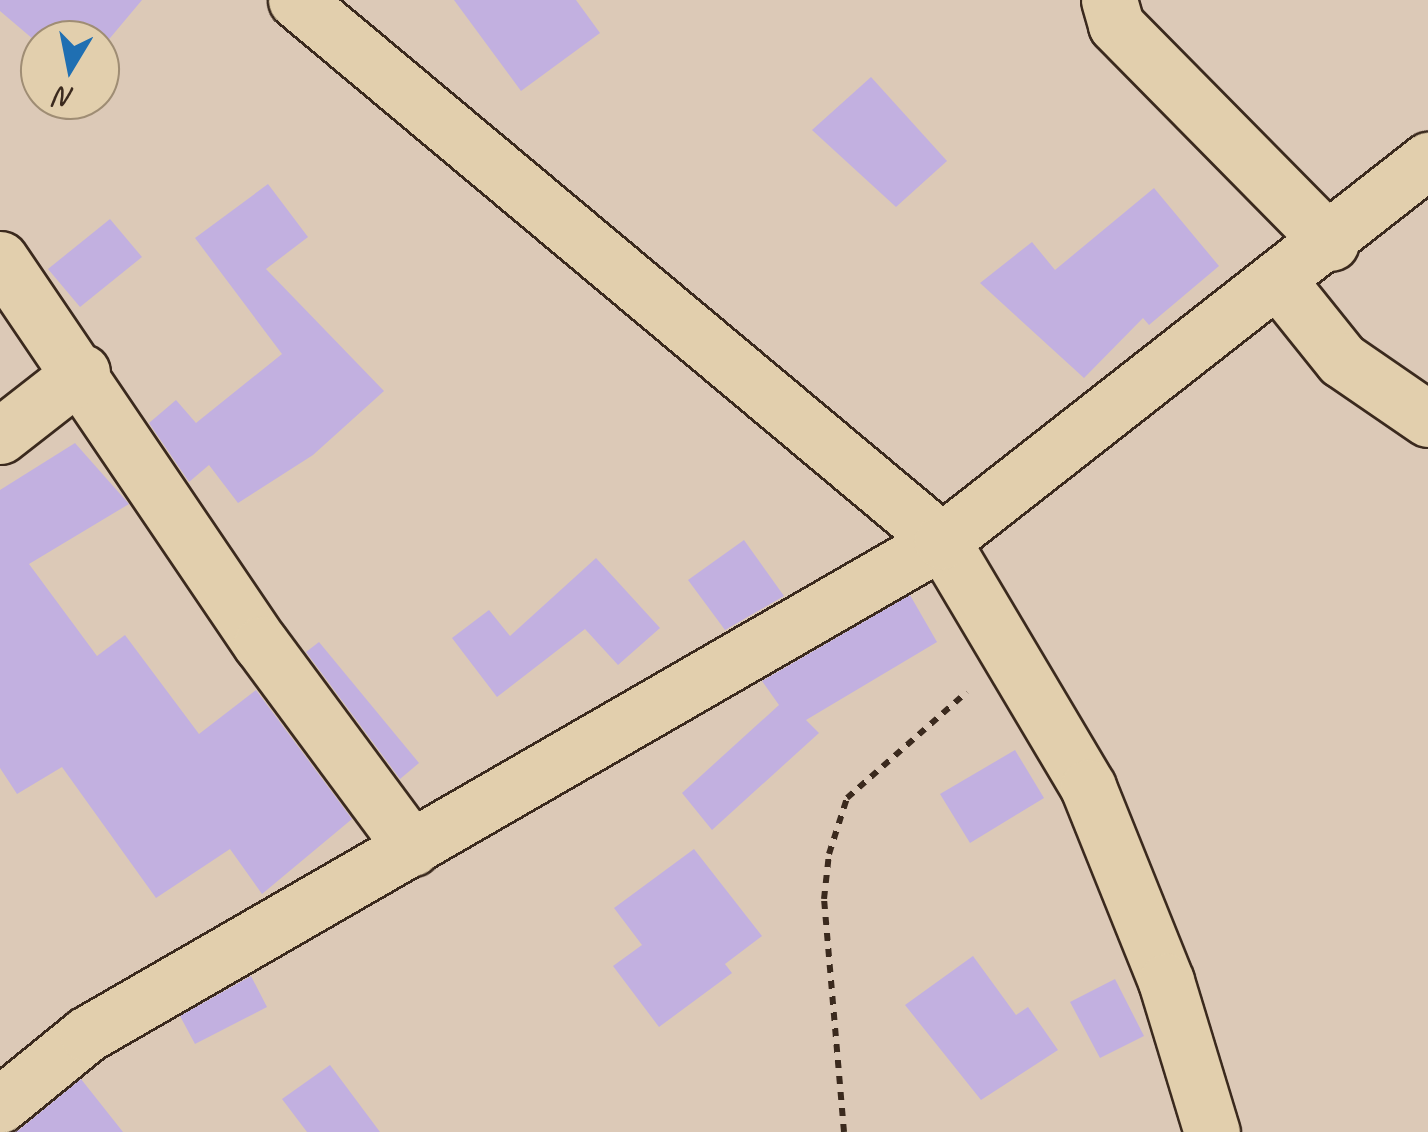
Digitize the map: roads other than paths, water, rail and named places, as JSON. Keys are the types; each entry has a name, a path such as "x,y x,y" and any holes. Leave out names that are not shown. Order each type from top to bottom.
{"street":[{"path":"296,0 942,541 1088,787 1166,980 1212,1132"},
{"path":"1109,0 1116,25 1331,243"},
{"path":"0,1104 87,1034 942,541 1280,283 1428,160"},
{"path":"0,260 82,372 261,644 412,848"},
{"path":"1280,283 1342,360 1428,419"},
{"path":"0,436 82,372"}]}
